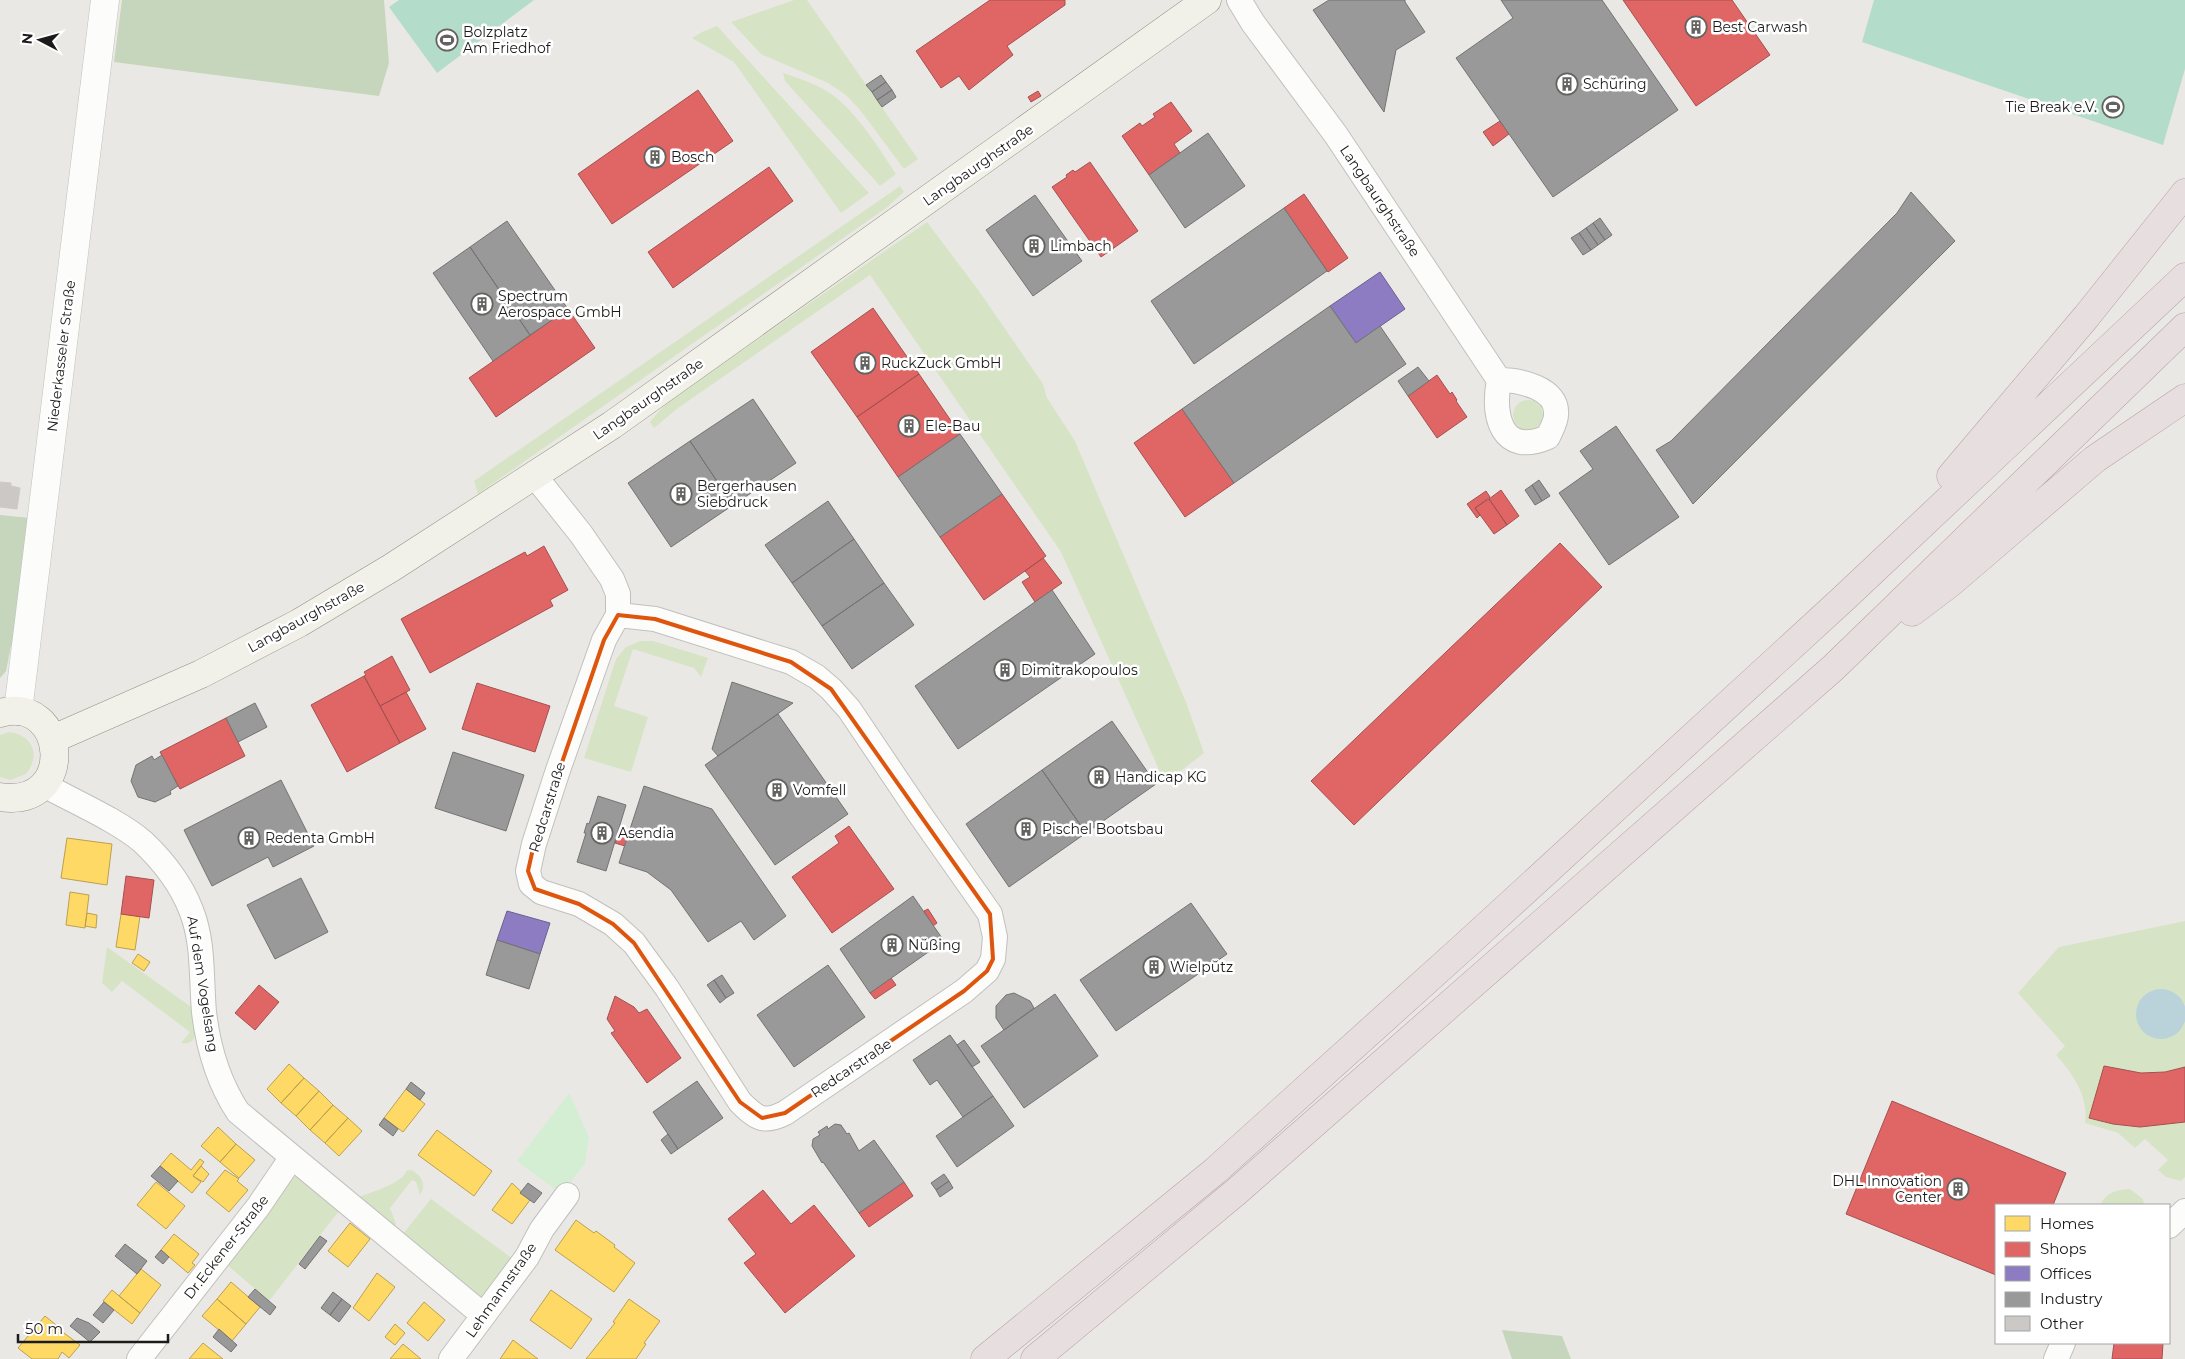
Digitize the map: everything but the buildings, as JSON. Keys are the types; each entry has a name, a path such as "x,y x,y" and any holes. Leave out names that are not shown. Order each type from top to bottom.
{"highway":[{"path":"1842,599 1991,430 2086,317 2185,193"},
{"path":"985,1359 1215,1171 1460,951 1842,599 2185,277"},
{"path":"1035,1359 1236,1192 1833,668 2185,327"},
{"path":"1833,668 1949,584 2095,459 2185,398"}],"main road":[{"name":"Langbaurghstraße","path":"53,739 201,674 299,623 391,568 612,425 1207,0"},
{"path":"0,798 24,797 35,792 44,785 55,763 56,751 53,739 39,720 29,714 9,712"}],"street":[{"name":"Niederkasseler Straße","path":"9,712 106,0"},
{"name":"Langbaurghstraße","path":"1239,0 1253,23 1336,135 1499,380"},
{"path":"534,475 581,534 612,579 618,594 618,614"},
{"name":"Redcarstraße","path":"618,614 664,622 791,662 817,677 849,709 990,914 995,937 993,959 987,971 964,991 785,1113 770,1119 754,1116 740,1102 672,996 634,943 614,924 579,904 540,892 531,884 528,871 534,844 604,640 618,614"},
{"name":"Auf dem Vogelsang","path":"44,785 122,828 141,841 159,859 182,888 192,911 198,932 204,1014 210,1042 225,1091 238,1112 483,1315"},
{"name":"Dr.Eckener-Straße","path":"139,1359 258,1207 292,1157"},
{"name":"Lehmannstraße","path":"451,1359 527,1257 542,1229 567,1195"},
{"path":"2170,1225 2185,1211"},
{"path":"2056,1359 2063,1344"}],"highlighted area":[{"path":"618,615 655,619 791,662 831,689 990,914 993,959 987,971 964,991 785,1113 762,1118 740,1102 634,943 613,924 579,904 535,889 528,871 534,844 604,640"}],"green space":[{"path":"122,0 384,0 389,63 379,96 114,62"},
{"name":"Bolzplatz Am Friedhof","path":"399,0 534,0 437,73 389,7"},
{"path":"794,0 807,0 918,159 904,169 860,110 846,95 828,83 761,54 731,22"},
{"name":"Tie Break e.V.","path":"1874,0 2185,0 2185,69 2163,145 1862,42"},
{"path":"717,26 869,193 841,213 734,62 692,38"},
{"path":"783,73 819,87 840,101 866,130 896,174 880,186 785,81"},
{"path":"900,186 904,192 886,208 478,494 474,481"},
{"path":"927,222 979,291 1043,384 1047,398 1075,441 1186,702 1204,753 1165,783 1061,552 870,275 678,408 654,428 650,422 667,402"},
{"path":"1528,400 1539,404 1543,415 1539,426 1528,430 1517,426 1513,415 1517,404"},
{"path":"0,515 30,518 15,645 11,646 6,671 0,678"},
{"path":"640,641 653,641 708,658 701,677 694,668 633,649 614,706 648,717 631,772 584,758 616,659 626,647"},
{"path":"9,732 24,737 29,742 34,753 31,767 26,774 10,780 0,777 0,735"},
{"path":"2185,921 2185,1177 2181,1181 2166,1177 2158,1170 2168,1160 2145,1139 2135,1148 2118,1133 2085,1123 2086,1113 2082,1095 2074,1078 2056,1055 2065,1046 2018,993 2059,947"},
{"path":"107,947 194,1009 196,1032 192,1041 181,1043 190,1032 122,981 112,992 102,983"},
{"path":"569,1093 589,1137 585,1163 562,1194 517,1161"},
{"path":"411,1170 421,1177 423,1188 420,1195 416,1182 412,1180 390,1208 396,1224 393,1227 358,1197 399,1180 406,1171"},
{"path":"296,1175 339,1211 269,1301 225,1263"},
{"path":"2130,1189 2143,1199 2144,1204 2101,1204 2112,1192"},
{"path":"431,1199 513,1259 486,1295 476,1298 402,1235"},
{"path":"1502,1330 1562,1336 1571,1359 1512,1359"}],"water":[{"path":"2156,989 2166,989 2179,996 2186,1009 2186,1019 2179,1032 2166,1039 2156,1039 2147,1035 2140,1028 2136,1019 2136,1009 2140,1000 2147,993"}],"place":[{"name":"Best Carwash","path":"1696,27"},
{"name":"Bolzplatz Am Friedhof","path":"447,40"},
{"name":"Schüring","path":"1567,84"},
{"name":"Tie Break e.V.","path":"2113,107"},
{"name":"Bosch","path":"655,157"},
{"name":"Limbach","path":"1034,246"},
{"name":"Spectrum Aerospace GmbH","path":"482,304"},
{"name":"RuckZuck GmbH","path":"865,363"},
{"name":"Ele-Bau","path":"909,426"},
{"name":"Bergerhausen Siebdruck","path":"681,494"},
{"name":"Dimitrakopoulos","path":"1005,670"},
{"name":"Handicap KG","path":"1099,777"},
{"name":"Vomfell","path":"777,790"},
{"name":"Pischel Bootsbau","path":"1026,829"},
{"name":"Asendia","path":"602,833"},
{"name":"Redenta GmbH","path":"249,838"},
{"name":"Nüßing","path":"892,945"},
{"name":"Wielpütz","path":"1154,967"},
{"name":"DHL Innovation Center","path":"1958,1189"}]}
